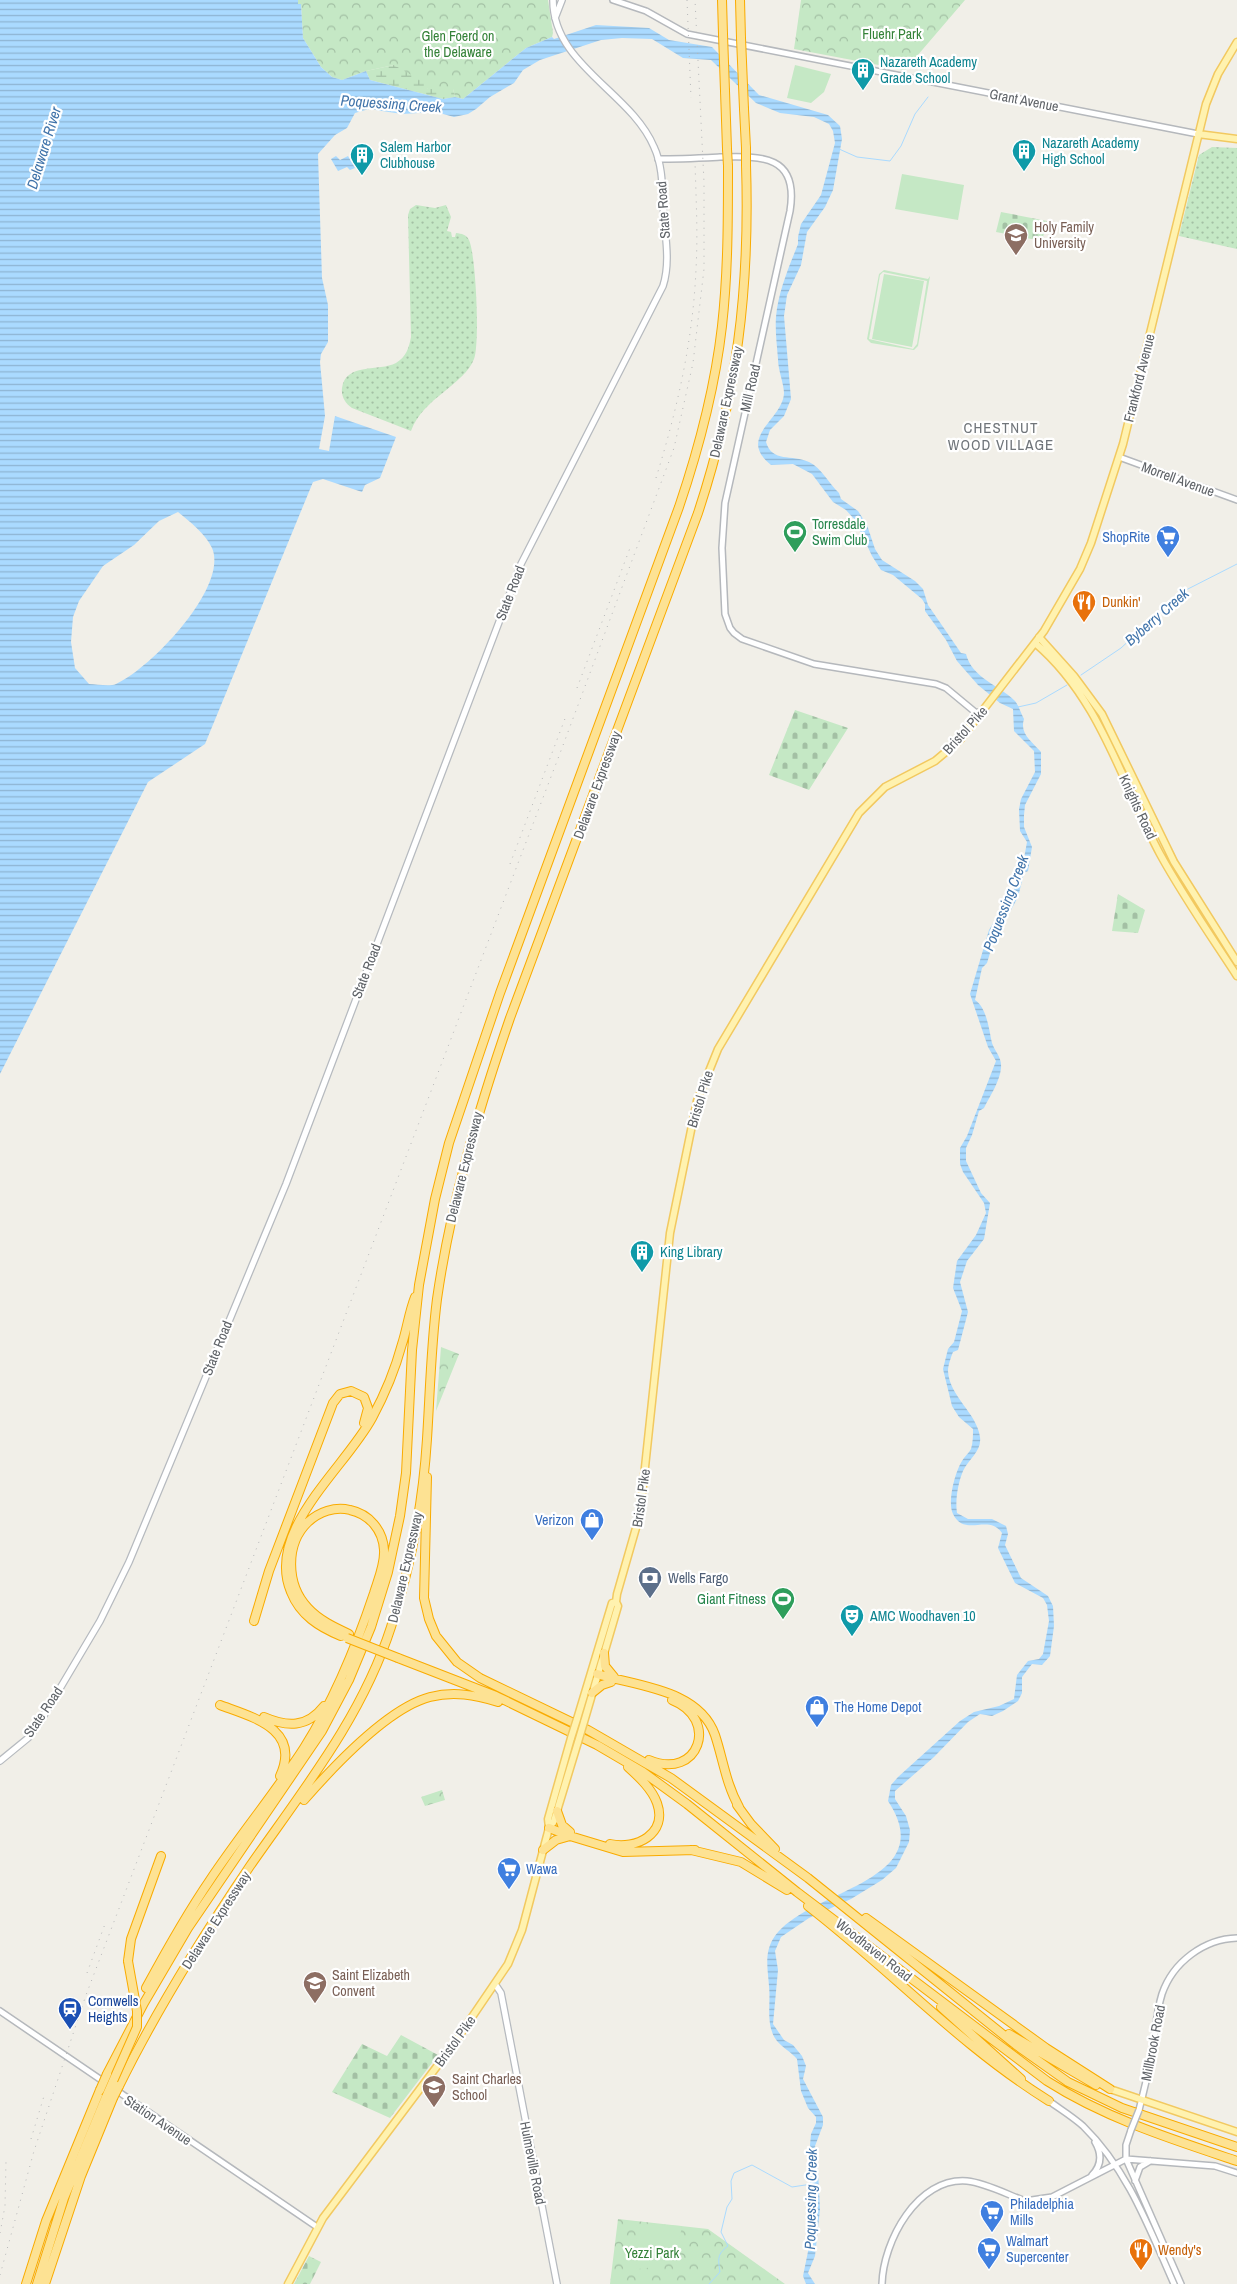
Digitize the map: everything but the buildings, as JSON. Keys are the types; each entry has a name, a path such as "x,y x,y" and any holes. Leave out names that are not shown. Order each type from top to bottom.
{"highway":[{"name":"Delaware Expressway","path":"26,2284 56,2196 107,2074 158,1978 203,1904 319,1738 346,1687 366,1643 388,1572 401,1509 419,1285 438,1185 466,1088 676,516 699,444 716,367 722,325 728,252 728,166 722,0"},
{"name":"Delaware Expressway","path":"45,2284 81,2176 110,2098 119,2086 198,1946 320,1768 345,1728 384,1646 403,1585 414,1536 427,1440 432,1347 442,1266 453,1205 474,1127 513,1011 698,513 724,424 742,321 748,243 740,0"},
{"path":"419,1285 390,1382 374,1415 354,1447 302,1517 290,1540 285,1563 288,1585 304,1613 320,1626 482,1690 525,1711"},
{"path":"254,1621 269,1572 333,1403 340,1394 348,1391 362,1395 368,1408 367,1418 354,1447"},
{"path":"427,1440 428,1518 424,1598 432,1628 444,1649 464,1668 480,1678 557,1714"},
{"path":"127,2035 136,2008 174,1937 208,1882 300,1753 336,1688 369,1608 384,1553 382,1536 370,1520 354,1511 336,1509 316,1516 301,1530 293,1549 292,1572 297,1591 306,1606 321,1620 348,1636"},
{"path":"604,1653 605,1666 614,1680 678,1702 695,1719 700,1734 698,1745 692,1754 685,1761 676,1764 656,1763 617,1746"},
{"path":"399,1656 557,1714"},
{"path":"594,1675 678,1697 701,1713 715,1735 726,1776 737,1805 751,1827 765,1843 808,1878"},
{"path":"592,1693 599,1686 614,1680"},
{"path":"250,1823 282,1773 285,1761 284,1748 278,1734 269,1725 221,1703 279,1723 294,1725 314,1718 336,1688"},
{"path":"272,1838 306,1798 348,1755 378,1728 411,1704 439,1695 464,1694 482,1696 525,1711"},
{"name":"Woodhaven Road","path":"525,1711 613,1754 687,1804 824,1915 1068,2095 1111,2116 1237,2160"},
{"name":"Woodhaven Road","path":"557,1714 617,1746 687,1789 844,1904 971,2010 1036,2060 1088,2092 1122,2108 1237,2147"},
{"path":"543,1850 556,1840 570,1834 625,1846 645,1840 655,1830 660,1816 655,1798 636,1775 613,1754"},
{"path":"737,1805 777,1851 832,1895"},
{"path":"557,1810 562,1825 570,1834"},
{"path":"549,1828 630,1852 691,1850 715,1852 744,1860 797,1892"},
{"path":"691,1850 741,1862 813,1906"},
{"path":"37,2284 64,2198 110,2098 137,2027 137,2011 128,1961 131,1939 161,1856"},
{"path":"844,1904 1046,2048 1110,2089"},
{"path":"824,1915 974,2050 1008,2076 1049,2101"},
{"path":"900,1970 1006,2067 1049,2101"},
{"path":"971,2010 1060,2066 1098,2086 1110,2089"}],"main road":[{"path":"553,0 555,18 560,34 573,52 642,127 655,147 658,159"},
{"path":"555,18 562,0"},
{"name":"Frankford Avenue","path":"995,695 1037,640 1068,593 1084,561 1119,457 1211,88 1237,42"},
{"name":"Grant Avenue","path":"1198,134 1237,139"},
{"name":"State Road","path":"0,1761 28,1738 40,1722 123,1576 286,1184 522,562 662,291 667,259 658,159"},
{"name":"Knights Road","path":"1037,640 1074,676 1102,714 1174,862 1237,962"},
{"name":"Knights Road","path":"1037,640 1074,685 1094,714 1160,854 1237,976"},
{"name":"Bristol Pike","path":"549,1828 548,1819 571,1738 604,1653 618,1606 616,1602 640,1514 670,1233 692,1117 704,1080 725,1038 862,808 889,784 929,764 946,753 960,740 995,695"},
{"name":"Bristol Pike","path":"288,2284 318,2227 495,1984 517,1945 549,1828 554,1821 584,1722 612,1603 616,1602"},
{"name":"Hulmeville Road","path":"495,1984 501,1993 556,2284"},
{"path":"1110,2089 1141,2102 1237,2132"}],"street":[{"name":"Grant Avenue","path":"613,0 646,11 687,34 1198,134"},
{"name":"Mill Road","path":"658,159 760,157 779,166 788,176 792,187 790,211 725,503 722,548 726,614 730,628 742,639 814,664 936,684 946,688 975,712 982,713"},
{"name":"Morrell Avenue","path":"1119,457 1237,500"},
{"name":"Millbrook Road","path":"1126,2159 1126,2145 1141,2102 1159,2008 1165,1987 1176,1969 1188,1957 1209,1944 1226,1938 1237,1938"},
{"name":"Station Avenue","path":"0,2010 318,2227"},
{"path":"1049,2101 1078,2122 1115,2163 1144,2215 1174,2284"},
{"path":"1091,2135 1100,2156 1098,2168 1091,2177"},
{"path":"1126,2159 1181,2284"},
{"path":"882,2284 889,2250 901,2224 920,2199 936,2187 953,2182 966,2181 1032,2201 1060,2193 1126,2159 1215,2166 1237,2172"},
{"path":"1135,2181 1140,2166 1152,2161"}],"green space":[{"name":"Glen Foerd on the Delaware","path":"298,0 548,0 553,33 552,37 526,48 463,99 455,97 453,89 428,89 394,65 366,71 342,80 332,77 321,67 303,38 301,4 298,4"},
{"name":"Fluehr Park","path":"801,0 965,0 905,70 794,49"},
{"path":"394,65 425,83 428,89 453,89 455,97 443,99 370,80 366,71"},
{"path":"795,65 831,74 824,92 811,103 787,98"},
{"path":"1212,147 1237,148 1237,249 1179,236 1199,155"},
{"path":"902,174 964,185 958,220 895,209"},
{"path":"416,205 435,208 446,205 451,217 447,231 451,232 452,237 455,237 456,233 465,235 469,240 474,263 477,336 474,359 469,368 462,377 424,409 411,431 352,408 344,399 342,388 350,374 364,369 389,366 396,363 405,355 408,348 411,337 408,215 410,209"},
{"path":"1001,212 1047,221 1042,241 996,232"},
{"path":"884,270 928,279 930,276 918,346 914,350 871,343 867,339 879,274","holes":["883,272 927,281 917,344 913,349 869,339 880,275"]},
{"path":"884,274 924,281 912,347 872,339"},
{"path":"795,710 848,728 809,790 769,775"},
{"path":"1118,894 1145,910 1138,933 1112,931"},
{"path":"441,1347 459,1354 436,1411"},
{"path":"442,1790 445,1800 425,1806 421,1797"},
{"path":"401,2035 438,2055 390,2118 332,2092 362,2044 387,2056"},
{"name":"Yezzi Park","path":"618,2219 708,2229 785,2284 610,2284"},
{"path":"637,2224 682,2226 677,2245 669,2258 663,2263 636,2269"},
{"path":"309,2256 321,2262 310,2284 294,2284"}],"water":[{"path":"0,0 298,0 298,4 301,4 303,38 321,67 332,77 342,80 366,71 370,80 443,99 455,97 463,99 526,48 552,37 554,39 596,25 649,28 669,40 712,47 759,95 828,115 840,126 842,139 833,190 825,207 807,232 801,265 787,295 784,316 791,399 784,416 770,430 766,442 773,453 813,464 839,493 841,499 858,511 867,525 875,549 882,560 915,581 923,589 928,605 961,653 966,654 974,669 1009,695 1018,705 1024,719 1023,729 1041,752 1041,774 1025,805 1024,827 1032,847 1028,871 1024,873 1018,897 993,943 987,963 982,968 975,1000 985,1014 992,1043 999,1058 1001,1068 999,1078 984,1108 979,1111 966,1148 966,1161 981,1193 990,1203 984,1239 967,1261 960,1282 968,1312 958,1350 953,1352 948,1371 953,1388 974,1420 980,1437 977,1451 963,1471 957,1497 957,1513 968,1519 992,1519 1006,1526 1008,1534 1005,1545 1021,1578 1048,1596 1053,1606 1054,1626 1050,1656 1042,1665 1032,1664 1022,1677 1022,1693 1018,1701 992,1716 980,1714 968,1722 934,1757 895,1791 895,1799 906,1816 910,1830 909,1842 896,1868 882,1880 851,1899 809,1918 781,1937 775,1951 778,1970 773,2024 784,2040 793,2045 802,2056 806,2066 803,2079 823,2117 823,2125 815,2146 817,2151 820,2209 815,2256 808,2273 815,2284 806,2284 803,2276 813,2227 812,2197 808,2168 811,2134 816,2123 816,2117 808,2108 801,2091 797,2059 777,2041 771,2029 768,1950 773,1939 789,1922 863,1882 884,1868 898,1851 900,1829 888,1801 891,1785 960,1721 974,1712 999,1706 1014,1699 1017,1675 1028,1661 1039,1659 1043,1654 1049,1621 1047,1605 1043,1598 1015,1583 998,1548 1002,1533 996,1527 990,1525 964,1524 958,1521 953,1514 951,1502 954,1479 959,1466 971,1449 973,1429 959,1417 952,1406 943,1369 948,1349 954,1342 962,1311 953,1288 957,1261 976,1235 986,1213 984,1203 963,1172 960,1164 960,1148 967,1136 996,1061 988,1047 970,994 989,930 1013,891 1023,864 1027,842 1020,831 1019,809 1021,799 1035,772 1034,751 1014,731 1013,709 1000,703 978,685 957,661 946,640 925,611 925,604 922,599 893,575 881,570 872,556 855,520 846,510 833,502 812,474 793,464 771,465 761,455 758,446 759,437 782,403 784,393 778,363 777,308 784,280 798,244 801,224 821,195 835,143 833,131 829,124 814,117 780,113 756,103 711,60 683,58 652,39 622,38 601,40 540,60 523,70 514,83 490,97 468,114 454,117 436,112 402,114 369,109 355,113 347,128 335,135 318,154 322,278 328,305 328,342 321,354 320,362 325,416 319,449 329,451 335,416 396,437 380,478 365,485 362,492 323,479 313,482 205,744 148,782 0,1074","holes":["178,512 201,533 212,548 214,564 209,584 183,625 148,662 116,684 89,684 75,668 71,642 73,617 79,601 103,566 134,545 159,521"]},
{"path":"336,156 340,160 348,156 355,168 350,170 347,167 338,171 331,159"}],"waterway":[{"path":"839,149 857,157 890,161 901,146 915,114 928,97"},
{"name":"Byberry Creek","path":"1081,675 1121,648 1182,592 1237,564"},
{"name":"Byberry Creek","path":"1018,707 1036,703 1067,685"},
{"name":"Poquessing Creek","path":"709,2284 720,2272 719,2257 728,2246 721,2232 727,2207 732,2199 731,2181 734,2173 752,2165 792,2187 812,2184"}],"railway":[{"path":"687,0 691,98"},
{"path":"0,2275 34,2151 86,1995 562,748 674,448 693,363 704,269 704,182 695,0"},
{"path":"656,478 671,427 688,349 697,256 695,162"},
{"path":"577,688 630,548"},
{"path":"510,864 566,716"},
{"path":"87,1973 105,1924"},
{"path":"31,2139 44,2096"},
{"path":"0,2233 5,2206 6,2161"}],"place":[{"name":"Nazareth Academy Grade School","path":"863,91"},
{"name":"Nazareth Academy High School","path":"1024,172"},
{"name":"Salem Harbor Clubhouse","path":"362,176"},
{"name":"Holy Family University","path":"1016,256"},
{"name":"Torresdale Swim Club","path":"795,553"},
{"name":"ShopRite","path":"1168,558"},
{"name":"Dunkin'","path":"1084,623"},
{"name":"King Library","path":"642,1273"},
{"name":"Verizon","path":"592,1541"},
{"name":"Wells Fargo","path":"650,1599"},
{"name":"Giant Fitness","path":"783,1620"},
{"name":"AMC Woodhaven 10","path":"852,1637"},
{"name":"The Home Depot","path":"817,1728"},
{"name":"Wawa","path":"509,1890"},
{"name":"Saint Elizabeth Convent","path":"315,2004"},
{"name":"Cornwells Heights","path":"70,2030"},
{"name":"Saint Charles School","path":"434,2108"},
{"name":"Philadelphia Mills","path":"992,2233"},
{"name":"Walmart Supercenter","path":"989,2270"},
{"name":"Wendy's","path":"1141,2271"}],"district":[{"name":"CHESTNUT WOOD VILLAGE","path":"1001,436"}],"water label":[{"name":"Delaware River","path":"44,148"}]}
